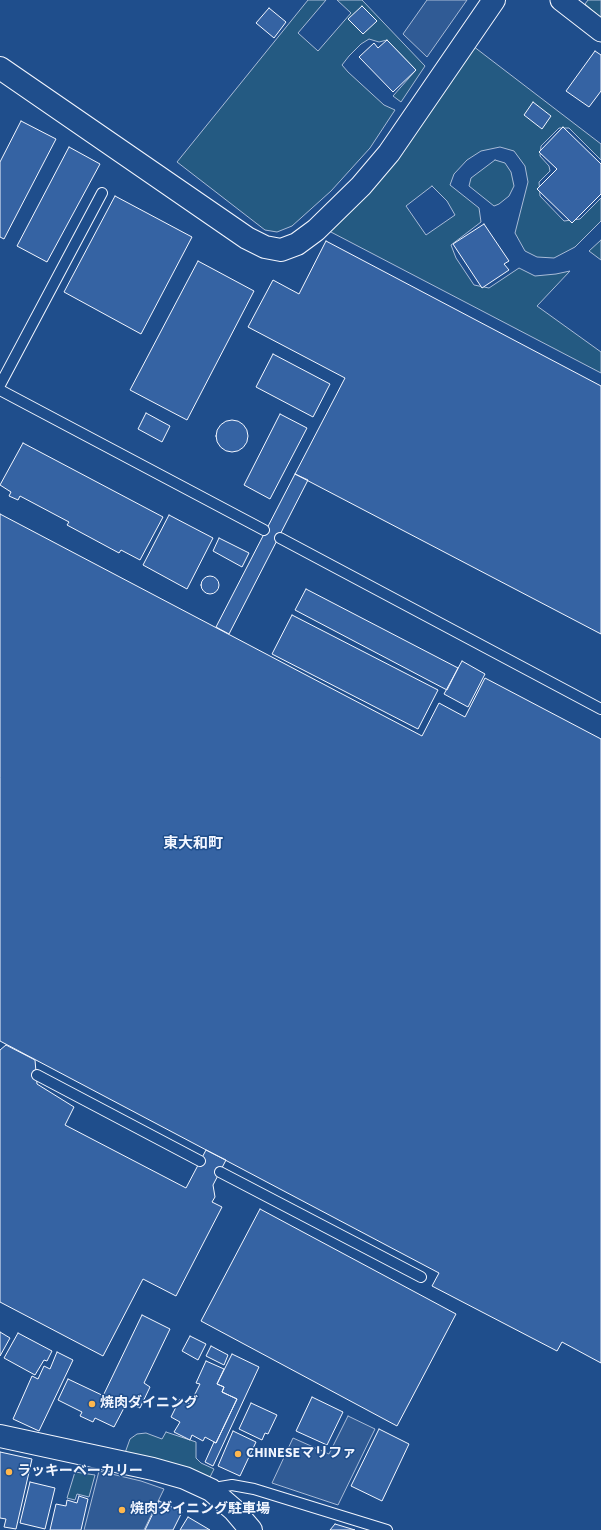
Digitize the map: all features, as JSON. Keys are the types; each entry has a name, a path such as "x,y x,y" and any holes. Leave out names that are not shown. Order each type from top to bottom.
{"street":[{"path":"0,68 247,238 265,247 281,250 297,244 316,230 361,186 389,153 494,0"},
{"path":"561,0 601,31"},
{"path":"0,1436 153,1469 185,1478 211,1490 234,1510 252,1530"}],"lane":[{"path":"0,385 102,193"},
{"path":"0,390 264,530"},
{"path":"280,538 601,709"},
{"path":"37,1075 200,1161"},
{"path":"220,1172 421,1277"},
{"path":"211,1490 232,1485 254,1488 387,1530"}],"shaded area":[{"path":"308,0 326,0 298,33 318,51 351,13 337,0 362,0 425,66 401,102 393,96 416,70 387,40 379,42 369,39 361,44 349,56 342,65 384,105 395,110 370,148 331,191 292,226 277,232 265,230 177,162"},
{"path":"427,0 467,0 427,57 403,34"},
{"path":"588,0 601,0 601,18 585,4"},
{"path":"469,43 601,144 601,160 569,128 559,128 541,146 540,156 549,166 550,171 539,182 540,196 564,221 580,219 601,198 601,221 575,247 554,258 537,257 525,251 515,233 528,182 525,166 514,151 500,147 481,151 467,160 454,174 450,185 479,208 481,222 451,245 456,258 474,285 489,288 519,268 535,276 570,271 537,306 601,352 601,373 329,231","holes":["432,186 447,201 455,215 426,235 406,206"]},
{"path":"495,160 505,163 511,172 514,186 509,196 494,206 469,186 471,178"},
{"path":"601,240 601,260 589,251"},
{"path":"348,1416 375,1429 338,1505 272,1483 293,1438 329,1454"},
{"path":"166,1432 196,1442 196,1458 201,1463 214,1469 210,1477 125,1453 130,1439 137,1434 146,1433 162,1439"},
{"name":"焼肉ダイニング駐車場","path":"99,1471 141,1481 164,1489 144,1530 84,1530"},
{"path":"75,1472 95,1475 89,1497 77,1494 75,1500 67,1498"}],"building":[{"path":"362,6 377,21 363,34 348,19"},
{"path":"269,8 286,22 274,38 256,23"},
{"path":"387,40 416,70 393,92 359,57 374,43 378,48"},
{"path":"595,51 601,55 601,91 589,107 566,91"},
{"path":"533,102 551,116 542,129 524,115"},
{"path":"21,121 56,139 4,239 0,237 0,162"},
{"path":"563,127 601,164 601,194 572,223 537,189 557,169 539,152"},
{"path":"69,147 100,164 47,262 17,246"},
{"path":"115,196 192,237 141,334 64,292"},
{"path":"484,224 509,261 504,264 509,270 482,288 453,244"},
{"path":"326,241 601,386 601,634 295,474 345,378 248,327 273,280 299,294"},
{"path":"198,261 254,291 187,420 130,390"},
{"path":"273,354 330,384 313,417 256,387"},
{"path":"146,413 170,426 162,442 138,429"},
{"path":"280,414 307,428 270,499 244,485"},
{"path":"229,420 235,420 244,424 248,436 244,448 235,452 229,452 220,448 216,439 216,433 220,424"},
{"path":"23,443 163,517 140,560 121,550 119,553 67,525 69,522 20,496 18,500 9,496 11,492 0,485"},
{"path":"295,474 308,480 229,634 216,627"},
{"path":"0,514 422,736 439,703 465,717 485,678 601,739 601,1363 562,1342 557,1351 432,1286 439,1273 0,1041"},
{"path":"169,515 213,538 187,589 143,565"},
{"path":"219,538 249,553 242,567 213,551"},
{"path":"210,576 214,577 218,581 218,589 214,593 210,594 206,593 202,589 201,585 202,581 206,577"},
{"path":"306,589 458,668 447,690 295,610"},
{"path":"292,615 438,690 418,729 272,654"},
{"path":"462,661 485,674 468,707 444,694"},
{"path":"6,1045 35,1060 37,1084 74,1107 65,1125 186,1188 206,1150 226,1160 213,1185 215,1197 212,1202 222,1207 176,1296 143,1279 103,1356 0,1302 0,1050"},
{"path":"260,1209 456,1314 397,1426 201,1321"},
{"path":"142,1315 170,1329 144,1383 150,1387 140,1408 124,1400 122,1405 103,1396"},
{"path":"0,1332 10,1338 0,1356"},
{"path":"18,1333 52,1351 47,1361 44,1360 35,1375 4,1358"},
{"path":"190,1336 206,1344 198,1360 182,1351"},
{"path":"211,1346 228,1355 224,1365 206,1356"},
{"path":"57,1352 73,1360 39,1431 13,1419 32,1376 38,1379 44,1366 50,1369"},
{"path":"232,1354 259,1367 213,1466 205,1462 214,1442 216,1443 237,1399 222,1392 224,1387 217,1384"},
{"path":"206,1361 224,1369 217,1384 224,1387 222,1392 237,1399 216,1443 205,1437 203,1441 192,1435 190,1440 174,1432 180,1422 171,1417 180,1399 190,1404 200,1384 196,1383"},
{"path":"68,1379 125,1406 114,1427 95,1418 93,1422 80,1416 82,1412 58,1400"},
{"path":"312,1397 343,1412 327,1445 296,1431"},
{"path":"251,1403 277,1415 268,1434 265,1433 262,1440 239,1429"},
{"path":"379,1429 409,1444 382,1501 351,1486"},
{"path":"233,1431 256,1442 240,1476 218,1466"},
{"path":"0,1452 32,1459 16,1529 4,1527 6,1519 0,1518"},
{"path":"30,1482 55,1488 45,1529 20,1523"},
{"path":"79,1496 88,1499 81,1530 50,1530 56,1504 66,1506 67,1500 77,1503"},
{"path":"159,1501 182,1512 173,1530 145,1530"},
{"path":"188,1517 210,1530 180,1530"},
{"path":"335,1524 355,1530 330,1530"}],"place":[{"name":"焼肉ダイニング","path":"92,1404"},
{"name":"CHINESEマリファ","path":"238,1454"},
{"name":"ラッキーベーカリー","path":"9,1472"},
{"name":"焼肉ダイニング駐車場","path":"122,1510"}],"district":[{"name":"東大和町","path":"193,845"}]}
